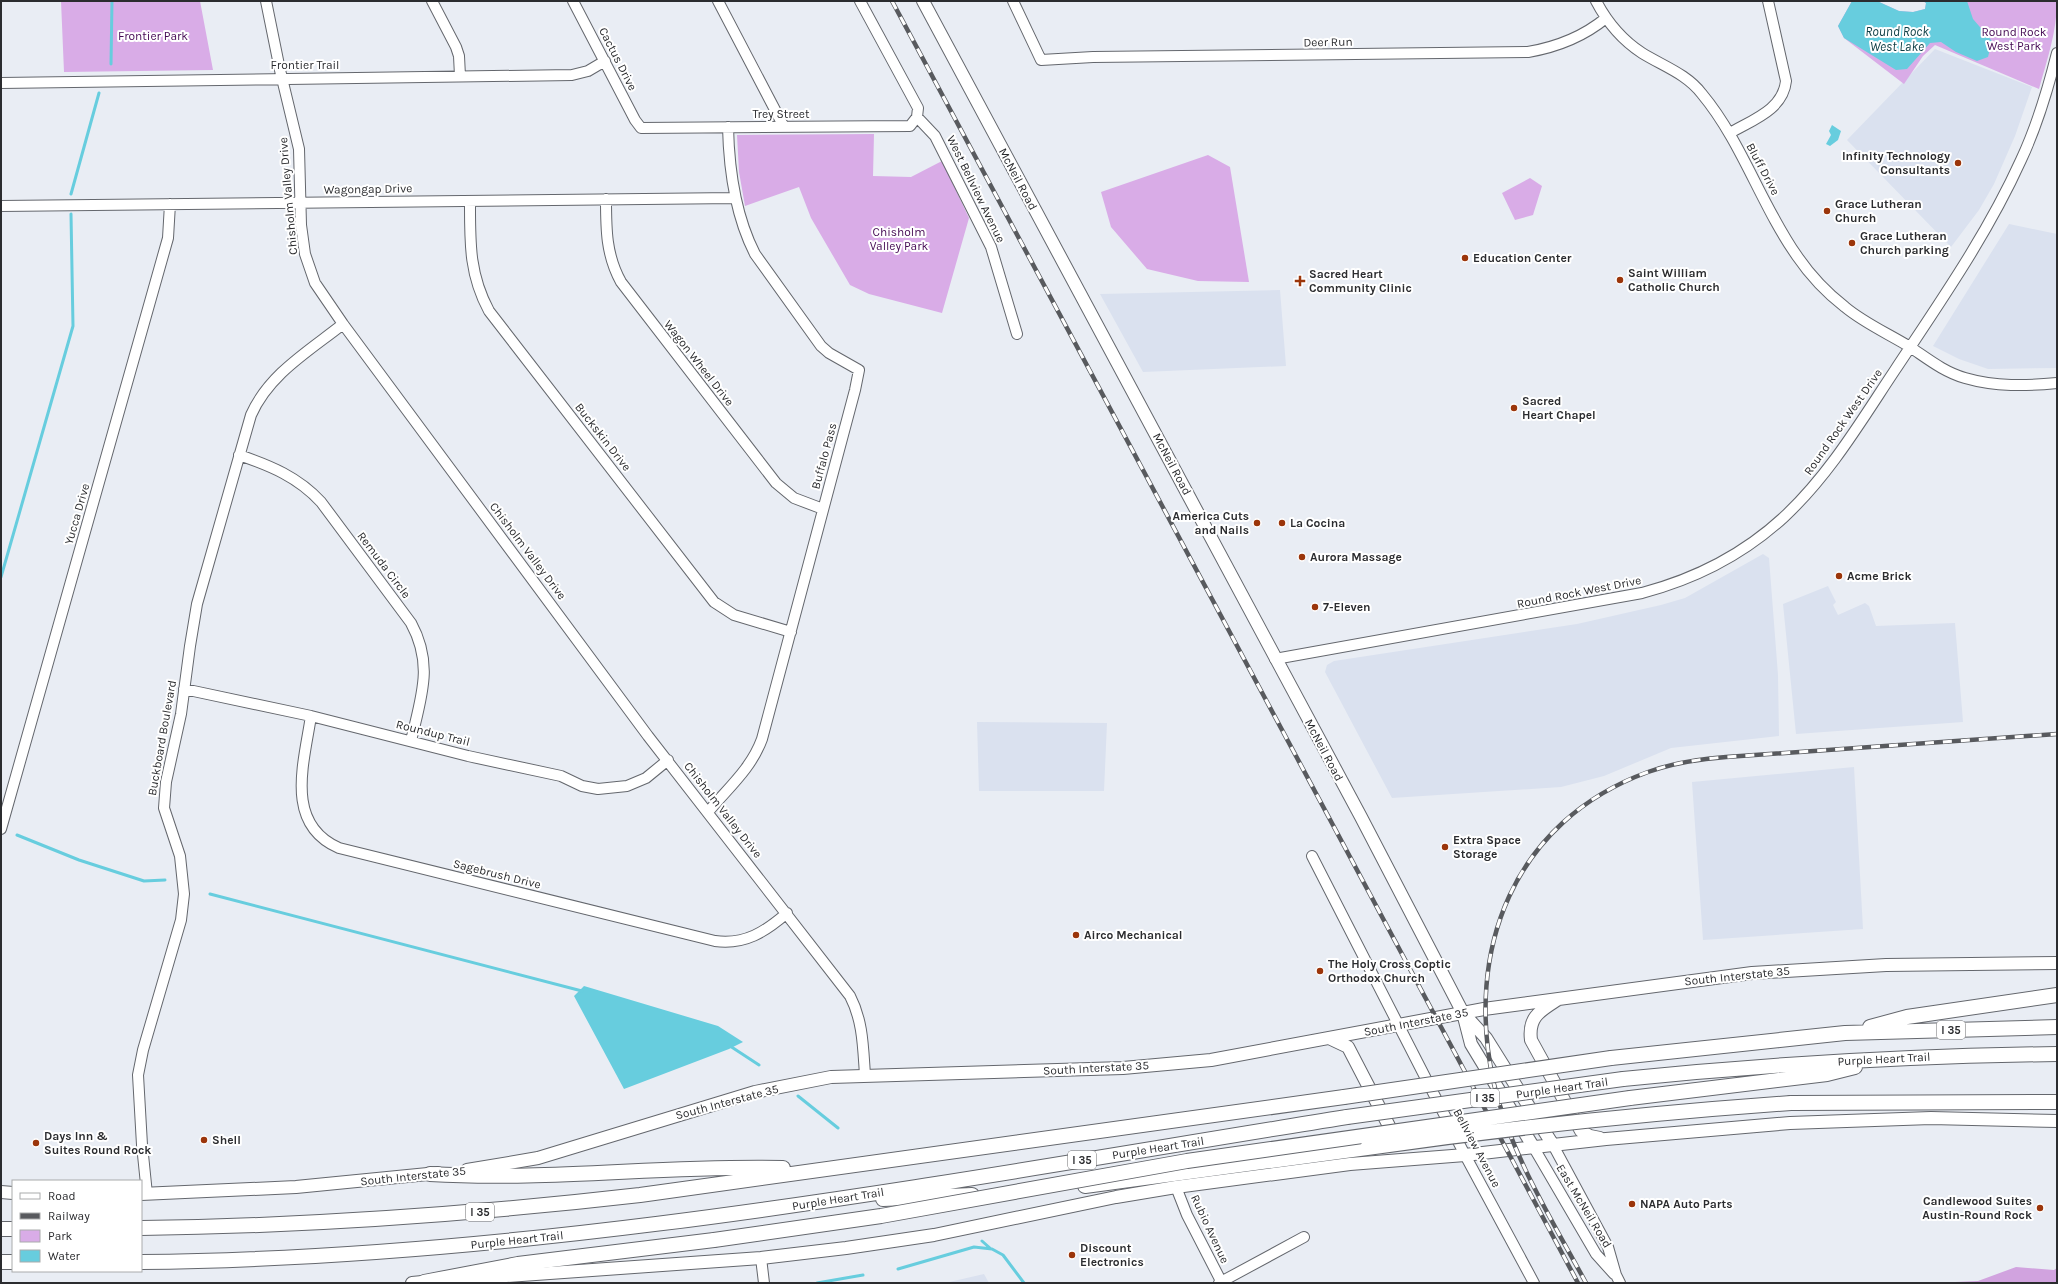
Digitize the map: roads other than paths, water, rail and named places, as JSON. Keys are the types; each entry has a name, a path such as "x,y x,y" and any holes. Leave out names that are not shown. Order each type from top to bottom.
{"highway":[{"path":"1846,1033 1907,1017 2057,995"},
{"name":"Purple Heart Trail","path":"142,1228 328,1222 434,1216 640,1195 817,1169 1344,1097 1611,1058 1846,1033 2057,1027"},
{"name":"Purple Heart Trail","path":"142,1262 218,1261 512,1242 817,1202 1347,1117 1623,1080 1722,1069 1891,1058 2057,1054"},
{"path":"418,1282 518,1264 714,1240 881,1216 1187,1161 1630,1098 1827,1074 1891,1058"},
{"path":"817,1202 937,1197 1076,1187 1550,1124 1651,1113 1791,1103 2057,1102"},
{"path":"430,1174 481,1177 543,1176 742,1167 817,1169"},
{"path":"1,1229 12,1229"},
{"path":"1,1262 12,1262"}],"main road":[{"name":"McNeil Road","path":"923,1 1275,660 1361,817 1463,1013 1471,1044 1534,1148"},
{"name":"South Interstate 35","path":"144,1194 296,1187 477,1170 538,1158 755,1092 831,1077 1123,1068 1211,1060 1463,1013 1560,998 1752,973 1886,965 2057,964"},
{"path":"1560,998 1536,1016 1530,1025 1531,1040 1580,1131 1590,1136 1606,1139"},
{"name":"McNeil Road","path":"1463,1013 1486,1038 1553,1145"},
{"path":"1329,1038 1348,1047 1389,1126 1389,1134 1386,1143 1377,1151 1350,1164"},
{"path":"418,1282 761,1258 846,1248 934,1234 1116,1197 1176,1187 1350,1164 1465,1155 1606,1139 1790,1123 1931,1118 2057,1121"},
{"path":"1,1192 12,1193"}],"street":[{"name":"Chisholm Valley Drive","path":"266,1 299,149 301,225 309,269 323,297 668,760 787,913 853,1002 862,1032 865,1075"},
{"path":"432,1 456,47 459,56 460,76"},
{"name":"Cactus Drive","path":"573,1 635,120 641,128"},
{"path":"718,1 784,127"},
{"name":"West Bellview Avenue","path":"860,1 918,108 918,117 935,136 991,247 1017,334"},
{"name":"Deer Run","path":"1014,1 1042,60 1093,57 1528,52 1545,49 1574,38 1594,28 1606,18"},
{"name":"Bluff Drive","path":"1596,1 1606,18 1628,42 1691,82 1702,93 1730,133 1796,256 1822,287 1846,308 1945,370 1958,376 1982,382 2016,386 2057,383"},
{"path":"1730,133 1773,108 1783,97 1786,81 1768,1"},
{"name":"Round Rock West Drive","path":"1275,660 1642,593 1666,587 1714,567 1757,539 1783,518 1807,494 1838,456 1976,246 2022,158 2037,118 2057,53"},
{"name":"Frontier Trail","path":"1,83 572,75 588,71 605,61"},
{"name":"Trey Street","path":"641,128 910,126 918,117"},
{"name":"Buffalo Pass","path":"708,812 745,771 760,746 824,509 859,370 828,353 808,329 755,254 744,228 735,198 728,153 728,127"},
{"name":"Wagongap Drive","path":"1,206 735,198"},
{"name":"Wagon Wheel Drive","path":"606,199 606,236 609,252 621,282 776,483 794,498 824,509"},
{"name":"Buckskin Drive","path":"470,201 471,255 473,272 480,292 490,311 714,602 734,615 791,632"},
{"name":"Yucca Drive","path":"1,830 168,238 170,204"},
{"name":"Buckboard Boulevard","path":"144,1194 138,1075 143,1050 163,987 184,904 183,872 176,839 167,820 164,795 182,714 184,689 197,604 251,415 264,391 279,374 343,324"},
{"name":"Remuda Circle","path":"239,455 264,463 289,475 309,489 321,502 411,623 421,645 425,668 424,683 411,741"},
{"name":"Roundup Trail","path":"184,689 311,716 468,756 560,776 582,786 598,790 627,786 646,778 668,760"},
{"name":"Sagebrush Drive","path":"311,716 305,758 302,804 308,820 317,832 323,839 339,848 715,941 729,942 749,938 762,933 787,913"},
{"name":"Bellview Avenue","path":"1312,856 1465,1155 1534,1283"},
{"name":"East McNeil Road","path":"1553,1145 1608,1247 1618,1279"},
{"name":"East McNeil Road","path":"1534,1148 1596,1254 1618,1279"},
{"name":"Rubio Avenue","path":"1176,1187 1187,1215 1221,1283"},
{"path":"1221,1283 1304,1237"},
{"path":"761,1258 764,1283"}],"water":[{"name":"Round Rock West Lake","path":"1852,1 1877,1 1899,11 1913,12 1925,9 1926,3 1923,1 1967,1 1973,19 1992,41 1988,57 1977,61 1956,52 1941,42 1930,43 1907,69 1896,70 1844,38 1838,26"},
{"path":"1832,125 1841,131 1838,140 1830,146 1826,144 1831,135 1829,131"},
{"path":"584,986 718,1026 743,1042 729,1049 624,1089 574,996"}],"waterway":[{"path":"111,64 112,1"},
{"path":"71,194 99,93"},
{"path":"1,577 73,326 71,214"},
{"path":"17,835 79,860 144,881 165,880"},
{"path":"210,894 582,991"},
{"path":"730,1046 759,1065"},
{"path":"798,1096 838,1128"},
{"path":"982,1241 991,1249"},
{"path":"898,1269 974,1247 992,1249 1003,1255 1024,1283"},
{"path":"817,1283 863,1275"}],"railway":[{"path":"892,1 1578,1283"},
{"path":"1586,1283 1546,1211 1511,1136 1501,1110 1494,1084 1486,1034 1486,986 1494,940 1509,896 1532,857 1563,823 1601,794 1648,772 1677,764 1696,760 1726,757 2057,734"}],"place":[{"name":"Infinity Technology Consultants","path":"1958,163"},
{"name":"Grace Lutheran Church","path":"1827,211"},
{"name":"Grace Lutheran Church parking","path":"1852,243"},
{"name":"Education Center","path":"1465,258"},
{"name":"Saint William Catholic Church","path":"1620,280"},
{"name":"Sacred Heart Community Clinic","path":"1300,281"},
{"name":"Sacred Heart Chapel","path":"1514,408"},
{"name":"America Cuts and Nails","path":"1257,523"},
{"name":"La Cocina","path":"1282,523"},
{"name":"Aurora Massage","path":"1302,557"},
{"name":"Acme Brick","path":"1839,576"},
{"name":"7-Eleven","path":"1315,607"},
{"name":"Extra Space Storage","path":"1445,847"},
{"name":"Airco Mechanical","path":"1076,935"},
{"name":"The Holy Cross Coptic Orthodox Church","path":"1320,971"},
{"name":"Shell","path":"204,1140"},
{"name":"Days Inn & Suites Round Rock","path":"36,1143"},
{"name":"NAPA Auto Parts","path":"1632,1204"},
{"name":"Candlewood Suites Austin-Round Rock","path":"2040,1208"},
{"name":"Discount Electronics","path":"1072,1255"}],"park label":[{"name":"Frontier Park","path":"153,36"},
{"name":"Round Rock West Park","path":"2014,39"},
{"name":"Chisholm Valley Park","path":"899,239"}]}
